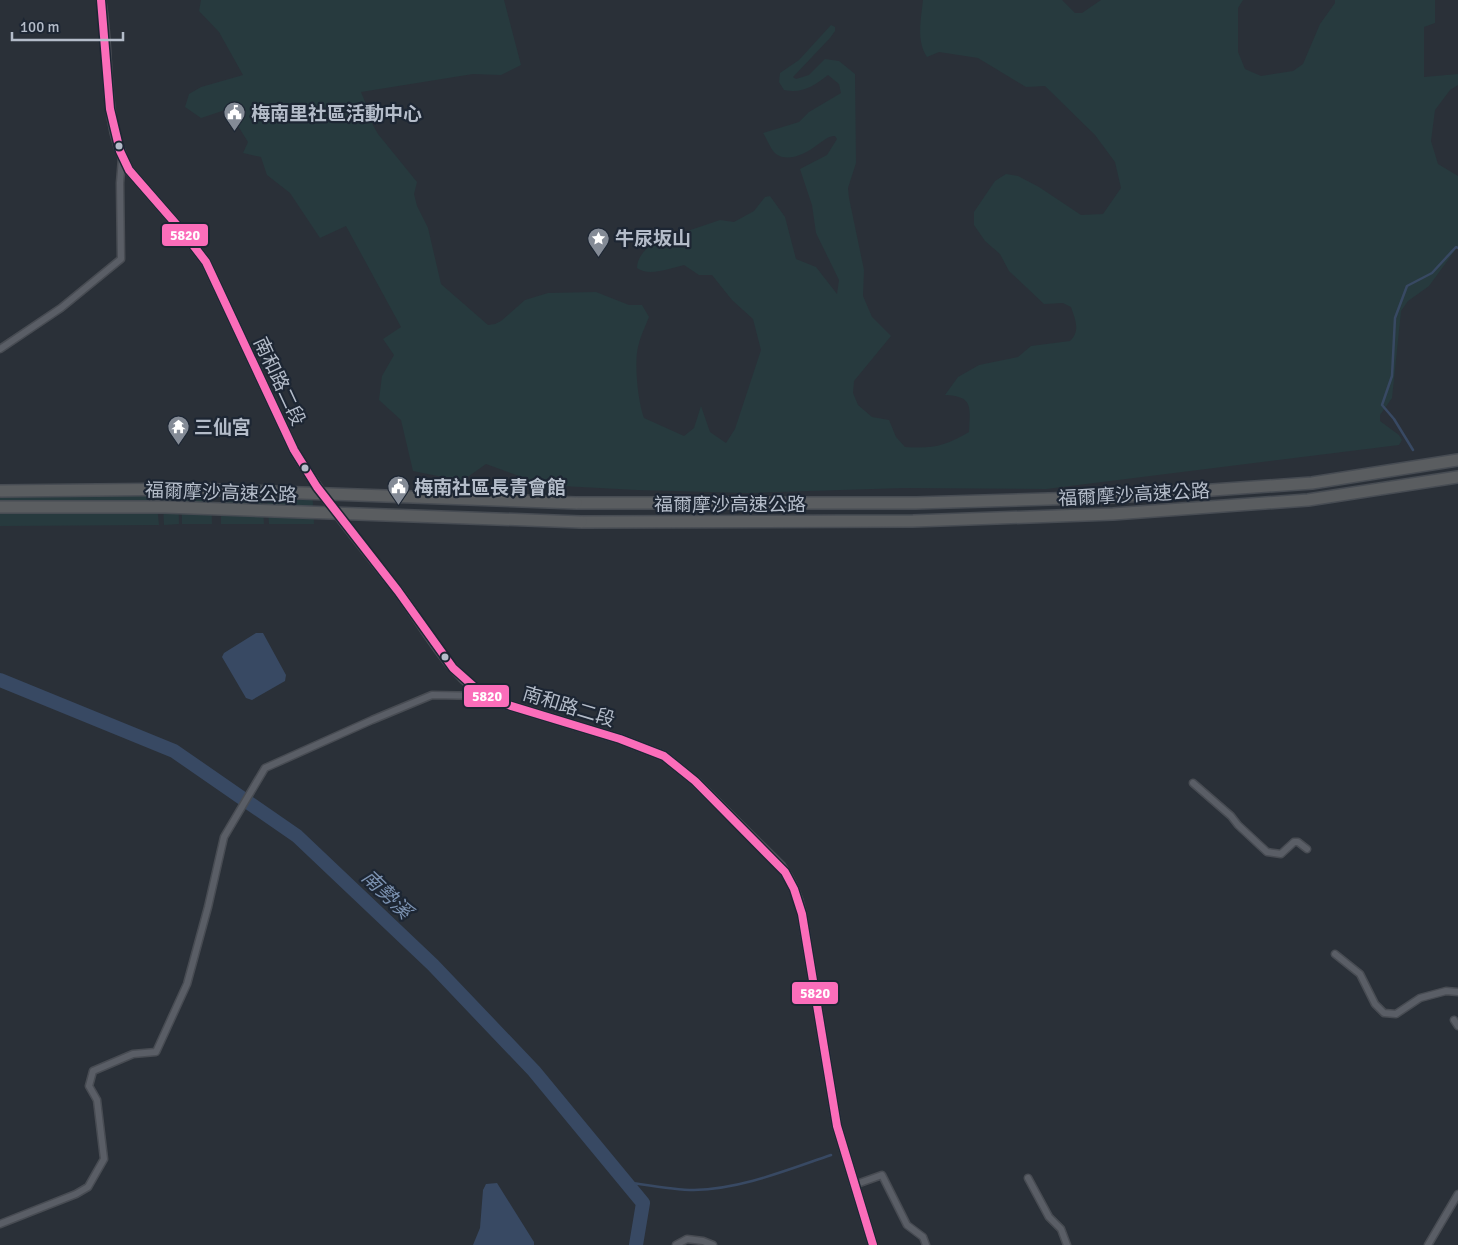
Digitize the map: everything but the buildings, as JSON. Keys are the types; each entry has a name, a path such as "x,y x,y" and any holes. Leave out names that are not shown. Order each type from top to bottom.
{"highway":[{"name":"福爾摩沙高速公路","path":"0,491 194,489 576,504 916,503 1114,497 1312,483 1458,460"},
{"name":"福爾摩沙高速公路","path":"0,507 165,508 581,522 913,521 1112,514 1308,500 1458,477"}],"main road":[{"name":"南和路二段","path":"101,0 105,21 114,132 122,158 129,170 183,232 206,262 294,450 310,478 399,593 452,666 474,689 495,701 620,739 664,756 695,781 780,866 791,880 799,898 802,914 837,1126 872,1245"}],"street":[{"path":"0,349 61,308 121,258 120,183 122,158"},
{"path":"0,1224 76,1194 88,1187 104,1159 97,1100 89,1086 93,1071 133,1054 156,1052 187,984 208,907 224,837 265,768 372,720 432,696 484,696"},
{"path":"1193,783 1231,816 1267,852 1281,854 1294,842 1298,842 1307,849"},
{"path":"1335,954 1360,974 1376,1004 1384,1012 1396,1014 1420,998 1446,990 1458,992"},
{"path":"854,1185 882,1175 907,1224 922,1237 926,1245"},
{"path":"1028,1178 1049,1217 1061,1229 1067,1245"},
{"path":"1428,1245 1458,1194"},
{"path":"676,1245 687,1239 703,1241 713,1245"}],"green space":[{"path":"201,0 504,0 521,65 501,75 473,74 361,92 372,119 370,120 378,134 417,182 414,194 417,206 428,228 441,284 488,325 501,321 525,300 548,293 596,292 629,305 642,305 649,317 639,343 636,363 638,393 644,418 684,436 694,428 701,406 710,432 726,443 735,429 761,350 753,319 732,300 712,275 699,275 684,265 648,272 637,268 637,264 645,250 655,242 720,220 734,222 754,211 765,197 770,196 785,217 796,259 816,267 837,294 839,280 816,233 812,205 800,169 827,155 837,139 835,136 830,137 803,154 786,158 774,152 763,133 799,122 809,112 841,93 839,84 828,75 813,86 796,91 784,90 779,82 780,73 799,60 831,25 835,27 835,31 830,38 793,77 796,79 809,75 825,59 839,61 855,74 856,163 848,188 849,198 864,270 863,296 872,317 891,336 854,381 853,393 858,405 872,417 889,420 896,437 905,447 938,446 953,441 969,432 970,416 966,401 954,396 945,395 958,377 979,365 1018,357 1031,346 1070,341 1073,337 1076,325 1071,307 1063,303 1044,304 1009,271 1000,254 985,241 974,225 974,212 995,181 1006,174 1018,176 1039,187 1081,215 1103,214 1121,188 1115,162 1095,135 1045,86 1026,87 978,58 939,52 927,57 920,37 923,0 1062,0 1075,13 1082,13 1101,0 1243,0 1238,8 1238,52 1245,69 1261,76 1293,71 1303,64 1320,24 1335,3 1335,0 1435,0 1435,23 1424,27 1424,77 1458,74 1458,85 1450,90 1435,110 1431,141 1438,164 1458,176 1458,249 1456,249 1429,286 1408,301 1401,311 1392,398 1380,415 1380,421 1399,435 1402,440 1399,445 1046,489 904,488 747,493 637,490 543,485 486,464 462,481 413,471 401,420 379,400 382,376 394,355 383,339 401,327 346,226 320,238 290,193 267,175 261,157 243,153 248,142 238,126 231,108 201,118 185,107 189,94 201,87 243,75 219,32 199,11"},
{"path":"0,484 155,484 159,525 0,526"},
{"path":"162,484 178,484 179,524 164,525"},
{"path":"181,484 211,484 212,524 182,524"},
{"path":"221,486 261,486 264,524 221,524"},
{"path":"266,486 312,486 314,524 269,524"}],"water":[{"path":"256,633 263,633 286,675 285,681 252,700 246,698 222,657 224,653"},
{"path":"497,1183 534,1242 534,1245 473,1245 480,1228 483,1190 486,1184"}],"waterway":[{"path":"1413,450 1394,419 1382,405 1392,376 1395,318 1407,286 1432,273 1456,247 1458,248"},
{"name":"南勢溪","path":"0,680 174,751 297,836 433,965 534,1071 643,1203 636,1245"},
{"path":"626,1182 677,1189 712,1189 764,1178 831,1155"}],"transit line":[{"name":"5820","path":"101,0 110,109 120,151 129,170 183,232 206,262 294,450 317,487 398,591 453,668 480,692 495,701 620,739 664,756 695,781 785,872 794,889 802,914 837,1126 873,1245"}],"place":[{"name":"梅南里社區活動中心","path":"235,132"},
{"name":"牛尿坂山","path":"599,257"},
{"name":"三仙宮","path":"178,446"},
{"name":"梅南社區長青會館","path":"398,506"}]}
